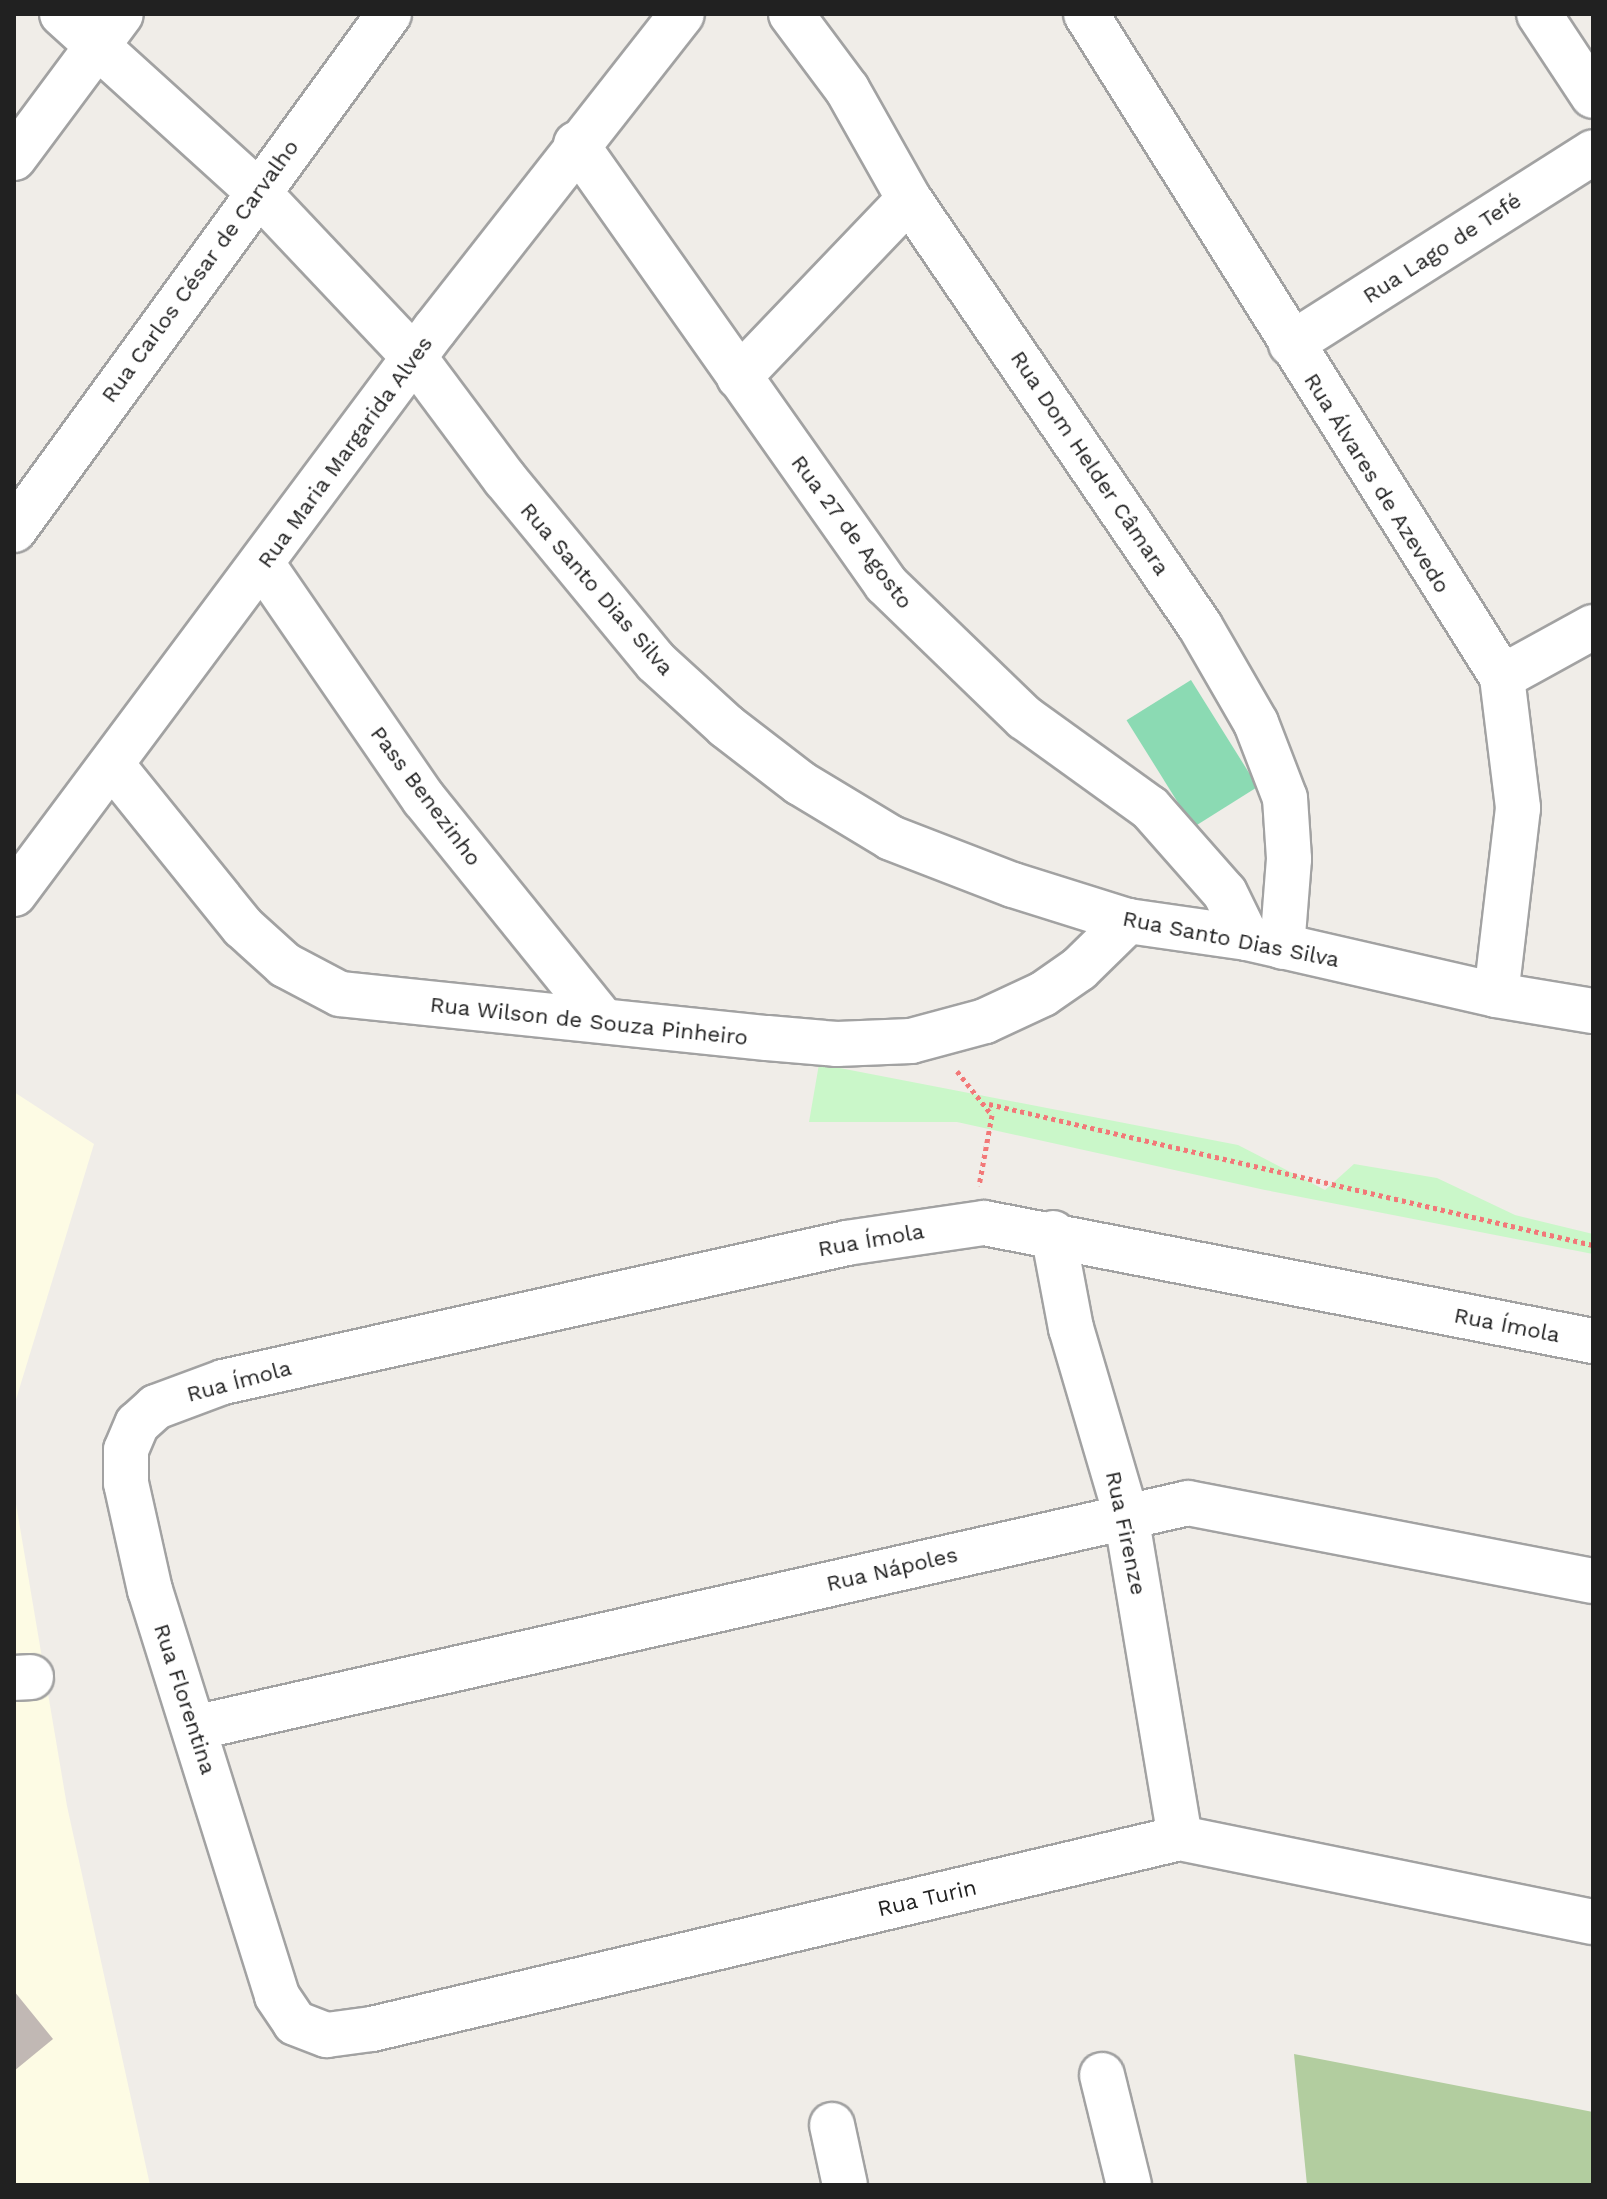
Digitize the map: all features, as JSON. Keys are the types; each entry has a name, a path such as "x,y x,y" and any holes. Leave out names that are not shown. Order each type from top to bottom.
{"street":[{"name":"Rua Santo Dias Silva","path":"62,14 108,31 414,357 597,595 656,662 726,726 800,783 891,838 1013,885 1128,921 1265,943 1496,995 1593,1011"},
{"name":"Rua Carlos César de Carvalho","path":"14,530 256,190 389,14"},
{"name":"Rua Maria Margarida Alves","path":"19,876 113,766 414,357 576,144 682,14"},
{"name":"Rua Dom Helder Câmara","path":"791,14 847,89 909,199 1200,626 1256,723 1285,798 1289,859 1265,943"},
{"name":"Rua Álvares de Azevedo","path":"1086,14 1502,677 1518,808 1496,995"},
{"path":"1539,14 1593,96"},
{"path":"14,158 108,31"},
{"name":"Rua 27 de Agosto","path":"576,144 886,584 939,641 1025,718 1150,808 1265,943"},
{"name":"Rua Lago de Tefé","path":"1291,344 1593,152"},
{"path":"739,377 909,199"},
{"name":"Pass Benezinho","path":"263,565 424,799 601,1018"},
{"path":"1502,677 1593,627"},
{"name":"Rua Wilson de Souza Pinheiro","path":"113,766 243,927 285,965 340,994 601,1018 823,1043 911,1041 985,1021 1043,994 1079,969 1128,921"},
{"name":"Rua Ímola","path":"156,1407 223,1382 847,1243 984,1223 1053,1233 1593,1341"},
{"name":"Rua Firenze","path":"1053,1233 1071,1328 1126,1515 1180,1838"},
{"name":"Rua Florentina","path":"156,1407 137,1424 126,1450 126,1483 150,1590 277,1996"},
{"name":"Rua Nápoles","path":"194,1728 1188,1503 1593,1581"},
{"name":"Rua Turin","path":"277,1996 295,2023 327,2035 372,2029 1180,1838 1593,1922"},
{"path":"1102,2075 1129,2185"},
{"path":"832,2125 845,2185"}],"path":[{"path":"989,1104 1593,1245"},
{"path":"977,1176 992,1115"}],"shaded area":[{"path":"14,1092 94,1144 14,1406"},
{"path":"14,1492 67,1806 150,2185 14,2185"}],"green space":[{"path":"1191,680 1258,787 1193,827 1127,720"},
{"path":"819,1064 1238,1145 1325,1190 1354,1164 1437,1178 1515,1215 1593,1234 1593,1254 1265,1190 957,1122 809,1122"},
{"path":"1294,2054 1593,2112 1593,2185 1307,2185"}],"building":[{"path":"14,1991 53,2039 14,2071"}]}
